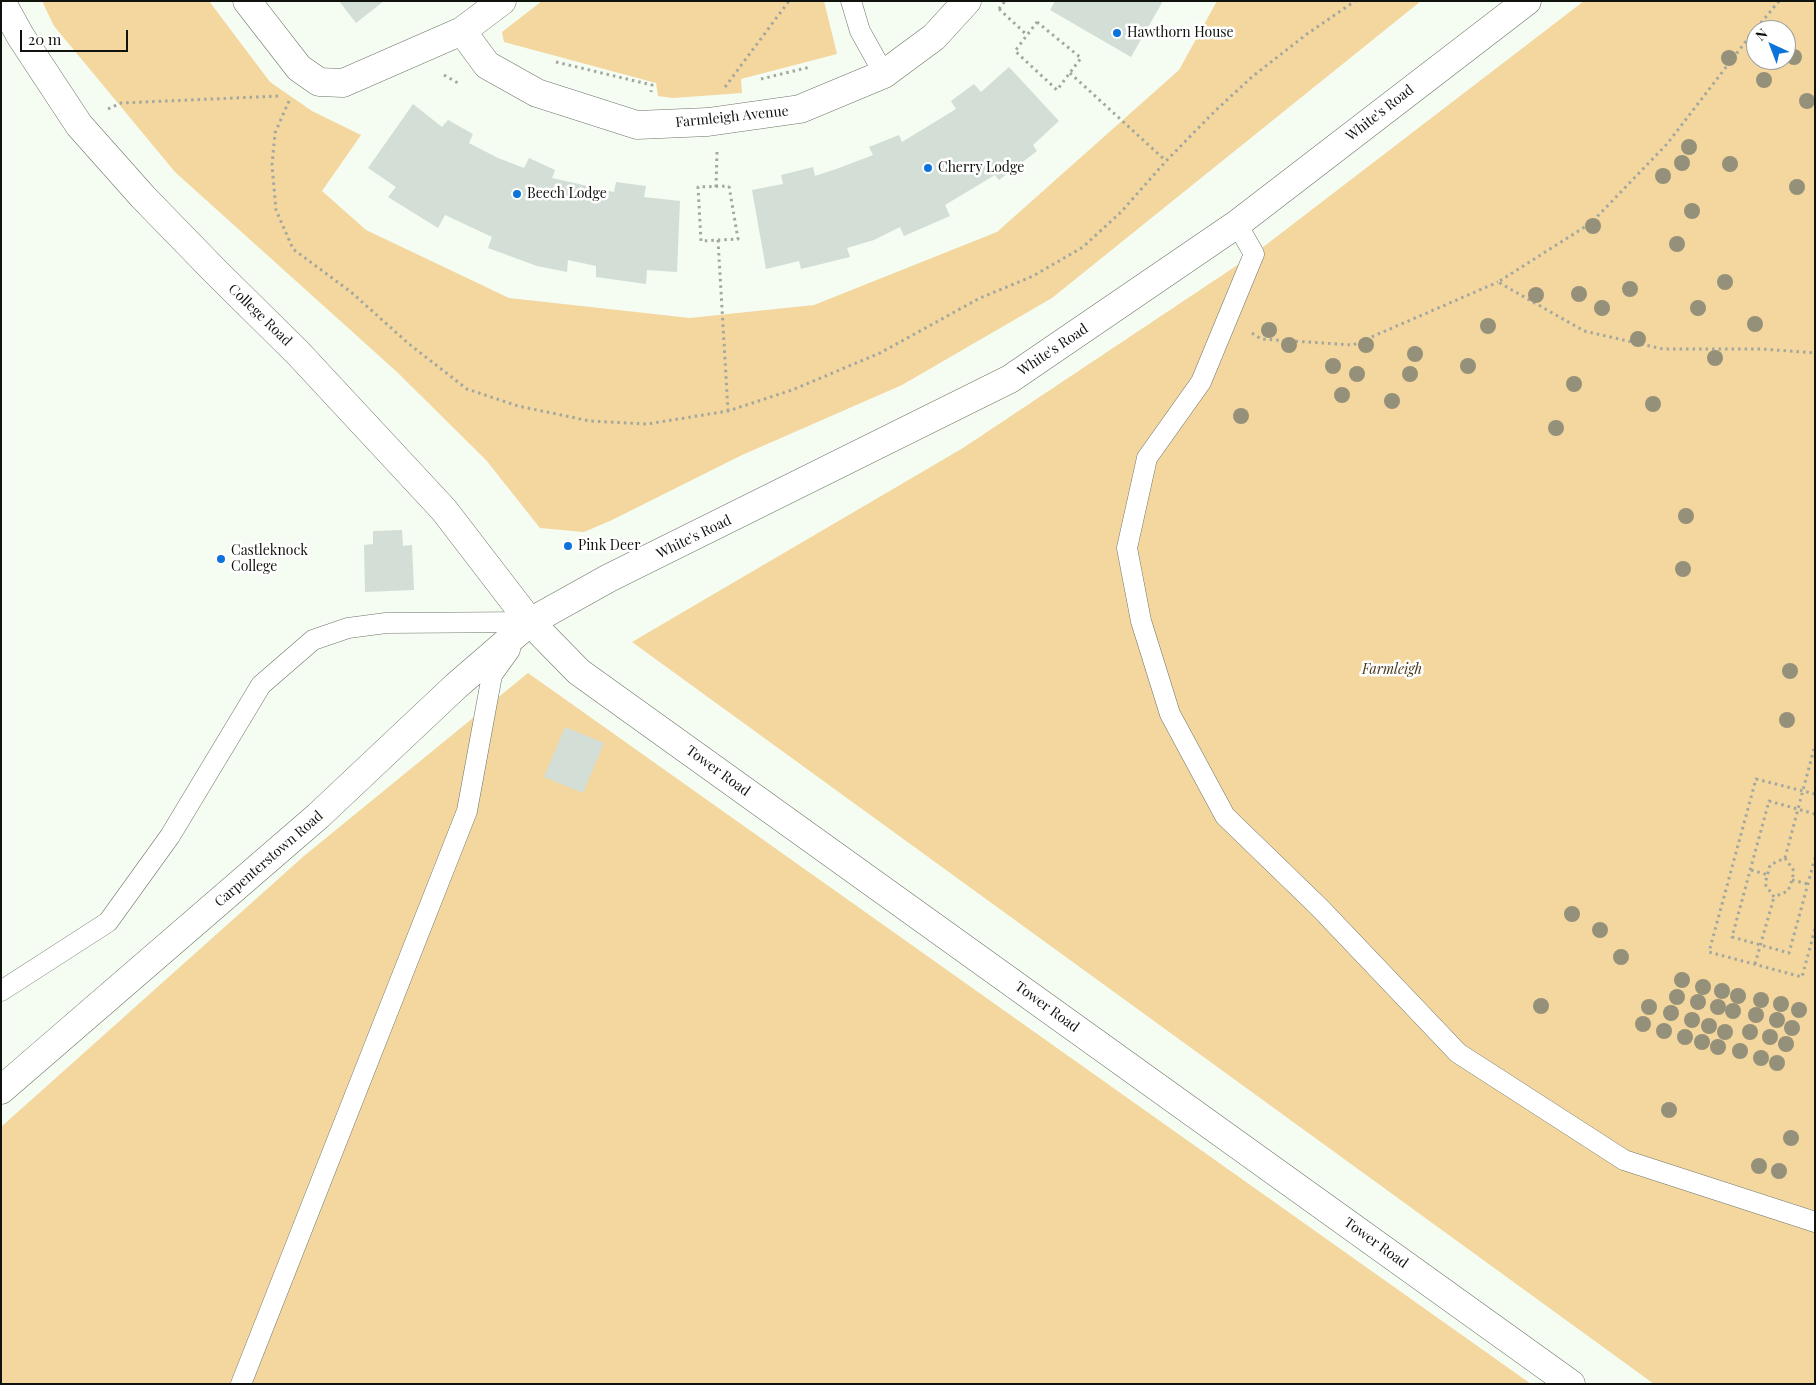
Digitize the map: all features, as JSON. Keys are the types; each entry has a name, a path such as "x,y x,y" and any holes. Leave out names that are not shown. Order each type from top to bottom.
{"street":[{"name":"College Road","path":"1,1 21,37 79,125 144,197 298,353 444,510 530,622"},
{"path":"247,1 309,75 343,83 462,31 502,1"},
{"name":"Farmleigh Avenue","path":"462,31 487,65 537,93 637,125 708,122 800,109 884,74 934,37 967,1"},
{"name":"White's Road","path":"530,622 609,578 1010,380 1237,224 1527,1"},
{"name":"Carpenterstown Road","path":"1,1090 318,816 456,686 530,622"},
{"name":"Tower Road","path":"530,622 586,677 1571,1384"}],"lane":[{"path":"851,1 860,31 884,74"},
{"path":"1237,224 1254,254 1201,382 1147,458 1127,548 1141,621 1170,714 1225,816 1320,908 1458,1053 1624,1160 1815,1222"},
{"path":"1,991 108,922 170,836 262,685 313,640 348,628 386,623 530,622"},
{"path":"240,1384 467,811 492,675 530,622"}],"path":[{"path":"716,187 717,149 708,122 714,101 789,1"},
{"path":"309,75 291,95 275,133 272,166 276,210 293,249 351,292 409,344 467,389 518,406 590,420 646,424 728,411 792,390 880,352 980,298 1033,276 1083,247 1120,212 1166,161 1253,76 1307,34 1355,1"},
{"path":"1229,316 1261,339 1353,345 1498,282 1591,223 1667,144 1779,1"},
{"path":"999,9 1027,35"},
{"path":"1037,22 1081,58 1070,73 1057,90 1015,51 1037,22"},
{"path":"548,60 652,84 650,100"},
{"path":"753,81 818,65"},
{"path":"1070,73 1166,161"},
{"path":"729,186 738,239 718,240 701,241 698,188 729,186"},
{"path":"718,240 728,411"},
{"path":"1498,282 1584,331 1663,349 1762,349 1815,353"},
{"path":"1774,897 1764,884 1770,866 1785,858 1815,746"},
{"path":"1815,794 1756,779 1709,952 1802,977 1815,929"},
{"path":"1815,814 1769,802 1732,937 1789,953 1815,858"},
{"path":"1774,897 1788,891 1792,880 1794,871 1785,858"},
{"path":"1751,870 1768,875"},
{"path":"1792,880 1808,884"},
{"path":"1755,964 1774,897"}],"green space":[{"path":"42,1 209,1 270,82 312,111 361,135 322,191 366,230 509,298 690,318 814,305 997,232 1179,70 1217,1 1421,1 1052,298 902,385 742,455 584,532 540,528 486,460 397,372 175,172 54,26"},
{"path":"542,1 824,1 837,54 741,79 742,93 673,98 658,96 656,83 504,42 502,32"},
{"name":"Farmleigh","path":"1584,1 1815,1 1815,1384 1654,1384 632,642 963,448 1254,254"},
{"path":"528,673 1531,1384 1,1384 1,1127 304,856"}],"building":[{"path":"339,1 384,1 356,23"},
{"name":"Hawthorn House","path":"1055,1 1163,1 1131,57 1050,10"},
{"name":"Cherry Lodge","path":"1009,67 1059,121 1033,145 1037,151 999,180 995,175 945,205 950,216 904,236 900,227 874,240 847,248 850,257 801,269 799,261 766,269 752,190 783,184 781,175 813,167 815,176 839,168 873,155 869,147 899,135 902,142 956,109 951,101 974,84 981,92"},
{"name":"Beech Lodge","path":"413,104 442,127 448,120 473,134 469,143 498,158 524,168 529,158 555,170 552,178 614,192 616,182 646,186 644,197 680,201 677,272 647,270 646,284 596,277 596,266 568,260 567,272 537,266 488,248 492,237 445,215 438,228 388,197 396,187 368,168"},
{"path":"402,530 403,546 412,545 414,590 365,592 364,545 373,544 373,531"},
{"path":"565,727 604,743 583,793 544,777"}],"place":[{"name":"Hawthorn House","path":"1117,33"},
{"name":"Cherry Lodge","path":"928,168"},
{"name":"Beech Lodge","path":"517,194"},
{"name":"Pink Deer","path":"568,546"},
{"name":"Castleknock College","path":"221,559"}]}
